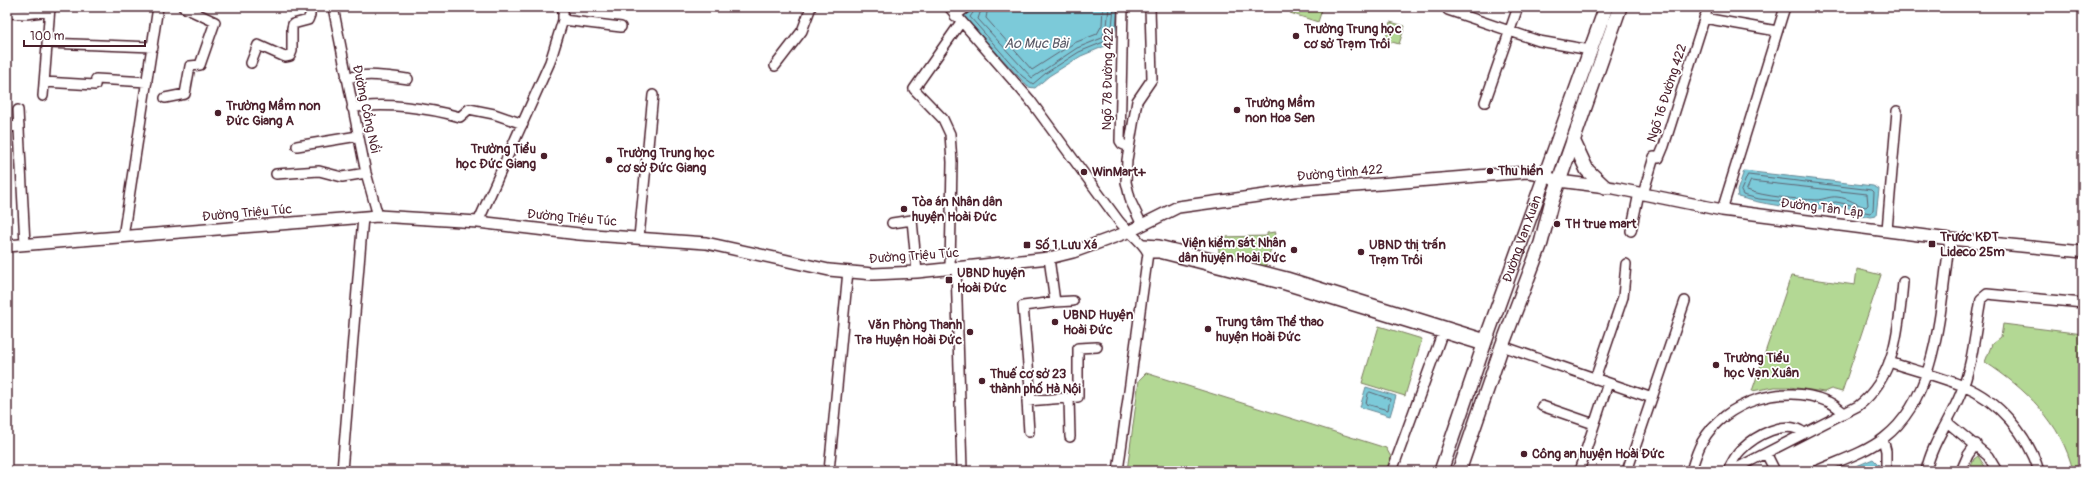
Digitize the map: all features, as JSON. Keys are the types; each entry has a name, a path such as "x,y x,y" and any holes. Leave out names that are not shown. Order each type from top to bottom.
{"highway":[{"name":"Đường Vạn Xuân","path":"1441,471 1544,176 1606,7"},
{"name":"Đường Vạn Xuân","path":"1459,471 1502,346 1541,242 1559,181 1620,7"},
{"path":"1573,140 1587,170 1605,187"}],"main road":[{"name":"Đường tỉnh 422","path":"1128,232 1178,207 1294,191 1526,172 1559,181"},
{"name":"Đường Tân Lập","path":"1559,181 1641,193 1722,210 1950,239 2083,252"},
{"name":"Đường Triệu Túc","path":"7,246 378,216 478,222 579,234 639,237 706,243 829,270 873,274 917,272 1048,258 1072,252 1128,232"}],"street":[{"path":"123,237 158,7"},
{"path":"165,98 185,94 190,66 200,65 215,22 183,7"},
{"path":"251,63 258,45 285,57 290,56 292,51 293,24 308,20 310,15 310,7"},
{"name":"Đường Cổng Nổi","path":"333,7 358,136 366,173 378,216"},
{"path":"478,222 550,62 563,20 563,7"},
{"path":"775,66 802,31 806,16 811,7"},
{"path":"949,7 1030,100 1128,232 1146,249 1285,285 1442,334 1485,343"},
{"path":"962,471 953,268 952,162 950,134 943,119 914,89 967,7"},
{"name":"Ngõ 78 Đường 422","path":"1123,7 1120,141 1129,148"},
{"path":"1142,225 1131,202 1126,182 1129,148 1137,101 1152,79 1150,7"},
{"path":"1485,102 1518,7"},
{"name":"Ngõ 16 Đường 422","path":"1641,193 1654,157 1659,158 1664,146 1708,7"},
{"path":"1722,210 1785,7"},
{"path":"7,13 26,14 50,9 44,96"},
{"path":"1448,10 1539,41 1590,50"},
{"path":"1704,18 1777,31"},
{"path":"563,20 621,27"},
{"path":"47,43 152,47"},
{"path":"346,78 360,75 372,75 408,79"},
{"path":"44,82 95,84 96,79 147,82"},
{"path":"639,237 654,95"},
{"path":"1121,102 1137,101"},
{"path":"352,108 384,105 438,110 460,117 469,109 494,114 523,124"},
{"path":"18,110 25,244"},
{"path":"1887,230 1897,111"},
{"path":"7,127 19,126"},
{"path":"297,146 358,136"},
{"path":"276,174 319,170 342,178 366,173"},
{"path":"1631,231 1641,193"},
{"path":"342,471 363,217"},
{"path":"892,223 912,220 917,272"},
{"path":"1817,471 1883,439 1913,405 1926,374 1936,337 1950,239"},
{"path":"1146,249 1159,245 1287,277 1485,343"},
{"path":"1118,471 1146,249"},
{"path":"1048,258 1055,302"},
{"path":"1595,379 1623,297 1626,264"},
{"path":"829,471 848,272"},
{"path":"1729,471 1844,413 1867,399 1879,383 1889,362 1899,324 1903,282"},
{"path":"1926,471 1931,450 1947,422 1964,386 1981,299 1984,295 1987,294 2083,303"},
{"path":"1029,432 1027,401 1030,400 1023,306 1073,301"},
{"path":"1627,471 1686,301"},
{"path":"1392,471 1442,334"},
{"path":"1502,346 1652,398"},
{"path":"1030,400 1078,398 1078,348 1097,347"},
{"path":"1889,362 1964,386 1995,406 2008,418 2026,443 2039,471"},
{"path":"1579,471 1608,383"},
{"path":"1691,471 1702,441 1712,430 1734,410 1760,398 1785,394 1813,397 1828,401 1844,413"},
{"path":"1069,398 1070,437"},
{"path":"1542,406 1594,424"},
{"path":"1947,422 1976,444 1988,456 1997,471"},
{"path":"1729,471 1740,450 1759,436 1786,428 1794,428 1804,433"},
{"path":"1883,439 1886,451 1886,471"},
{"path":"1961,471 1968,455 1976,444"},
{"path":"1766,453 1776,471"}],"green space":[{"path":"1292,7 1323,7 1318,22 1290,13"},
{"path":"1390,22 1405,26 1399,44 1385,40"},
{"path":"1276,232 1265,268 1219,253 1218,237 1267,236 1267,233"},
{"path":"1857,269 1881,275 1842,392 1831,389 1824,392 1790,387 1775,387 1752,391 1791,276 1855,285"},
{"path":"2003,324 2083,334 2081,471 2073,471 2068,454 2060,437 2040,408 2014,383 1985,362 1992,344 2001,337"},
{"path":"1379,326 1422,339 1405,396 1362,383"},
{"path":"1146,373 1386,448 1391,457 1386,471 1127,471 1139,380"},
{"path":"1978,456 1988,471 1969,471 1974,459"}],"water":[{"name":"Ao Mục Bài","path":"976,7 1118,7 1116,28 1110,44 1081,56 1049,76 1035,88 1028,87 965,18 964,14"},
{"path":"1744,171 1873,186 1879,189 1876,216 1870,217 1852,213 1849,208 1844,207 1815,209 1796,208 1766,204 1738,197 1737,191"},
{"path":"1366,387 1396,396 1390,416 1360,407"},
{"path":"1873,459 1879,465 1878,471 1845,471"}],"place":[{"name":"Trường Trung học cơ sở Trạm Trôi","path":"1296,36"},
{"name":"Trường Mầm non Hoa Sen","path":"1237,110"},
{"name":"Trường Mầm non Đức Giang A","path":"218,113"},
{"name":"Trường Tiểu học Đức Giang","path":"544,156"},
{"name":"Trường Trung học cơ sở Đức Giang","path":"609,160"},
{"name":"Thu hiền","path":"1490,171"},
{"name":"WinMart+","path":"1084,172"},
{"name":"Tòa án Nhân dân huyện Hoài Đức","path":"904,209"},
{"name":"TH true mart","path":"1557,224"},
{"name":"Trước KĐT Lideco 25m","path":"1932,244"},
{"name":"Số 1 Lưu Xá","path":"1027,245"},
{"name":"Viện kiểm sát Nhân dân huyện Hoài Đức","path":"1294,250"},
{"name":"UBND thị trấn Trạm Trôi","path":"1361,252"},
{"name":"UBND huyện Hoài Đức","path":"949,280"},
{"name":"UBND Huyện Hoài Đức","path":"1055,322"},
{"name":"Trung tâm Thể thao huyện Hoài Đức","path":"1208,329"},
{"name":"Văn Phòng Thanh Tra Huyện Hoài Đức","path":"970,332"},
{"name":"Trường Tiểu học Vạn Xuân","path":"1716,365"},
{"name":"Thuế cơ sở 23 thành phố Hà Nội","path":"982,381"},
{"name":"Công an huyện Hoài Đức","path":"1524,454"}]}
